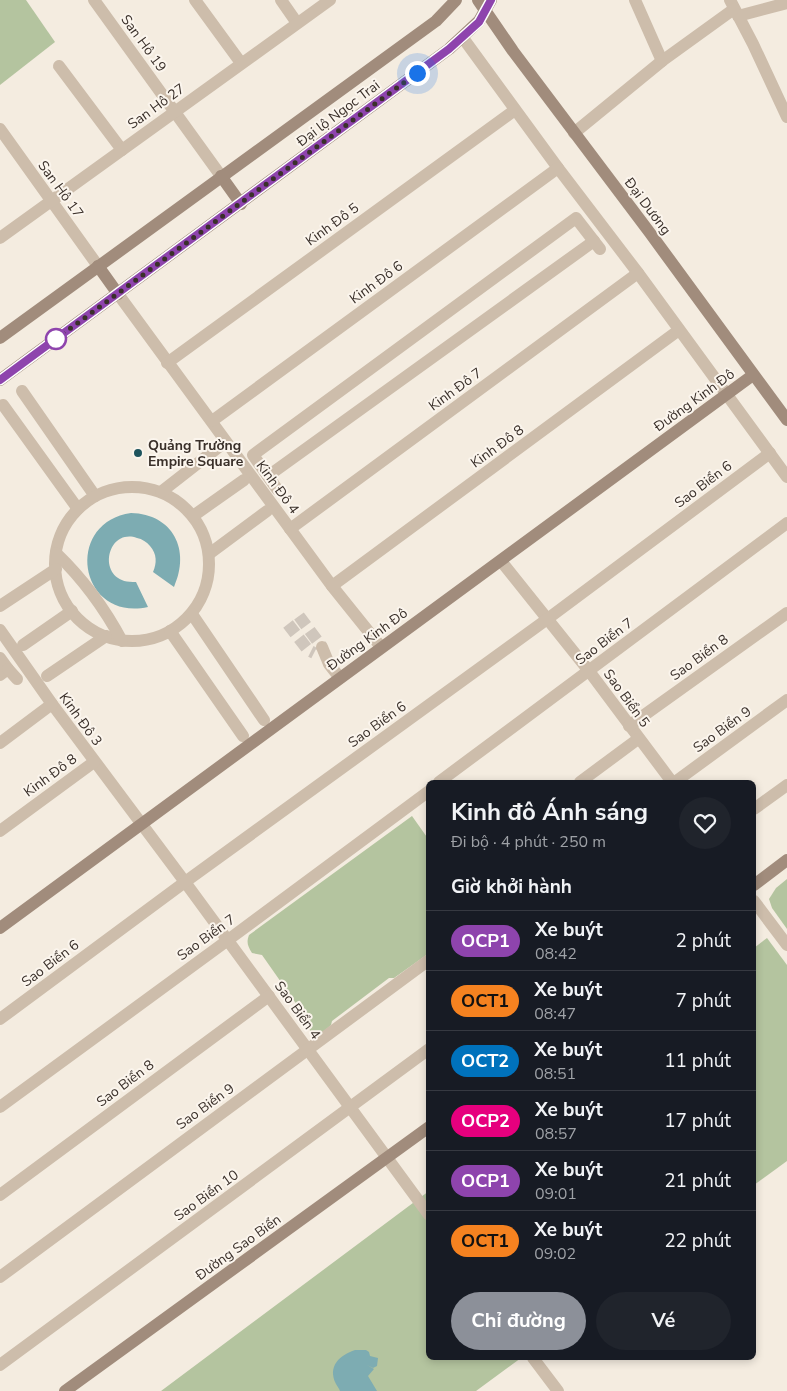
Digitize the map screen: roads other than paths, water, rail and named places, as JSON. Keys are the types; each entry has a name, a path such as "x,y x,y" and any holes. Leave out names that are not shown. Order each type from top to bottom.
{"street":[{"name":"San Hô 19","path":"94,0 221,176"},
{"path":"195,0 241,63"},
{"path":"281,0 297,23"},
{"name":"San Hô 27","path":"0,238 330,0"},
{"name":"Đại lộ Ngọc Trai","path":"0,338 436,21 456,0"},
{"name":"Đại Dương","path":"478,0 489,5 513,51 787,420"},
{"path":"635,0 662,61"},
{"path":"574,133 662,61 735,6 787,3"},
{"name":"Đại lộ Ngọc Trai","path":"0,380 241,204 463,38 479,22 489,5"},
{"path":"735,6 787,117"},
{"path":"463,38 787,477"},
{"path":"60,66 122,150"},
{"name":"Kinh Đô 5","path":"167,363 515,110"},
{"name":"San Hô 17","path":"0,129 98,266"},
{"name":"Kinh Đô 6","path":"212,421 558,168"},
{"path":"221,176 241,204"},
{"path":"268,476 597,245 573,215 252,453 277,489"},
{"path":"98,266 118,294"},
{"name":"Kinh Đô 7","path":"290,529 638,273"},
{"name":"Kinh Đô 4","path":"118,294 332,586 381,647"},
{"name":"Kinh Đô 8","path":"332,586 679,330"},
{"name":"Đường Kinh Đô","path":"0,928 753,375"},
{"path":"22,390 95,496"},
{"path":"3,405 78,509"},
{"path":"38,453 56,440"},
{"path":"161,492 220,446"},
{"name":"Sao Biển 6","path":"0,1019 546,620 770,453"},
{"path":"193,516 244,480"},
{"path":"121,487 141,487 161,492 179,502 193,516 204,534 209,554 207,581 203,595 195,611 170,631 145,640 122,641 106,636 86,626 72,611 61,594 56,569 56,553 61,533 72,515 101,492 121,487"},
{"path":"209,554 267,511"},
{"name":"Sao Biển 7","path":"443,780 787,523"},
{"path":"56,553 72,568 112,621 122,641"},
{"name":"Sao Biển 5","path":"501,561 546,620 589,671 638,739 672,780"},
{"path":"0,606 56,569"},
{"path":"23,645 72,611"},
{"name":"Sao Biển 8","path":"629,726 787,613"},
{"path":"192,614 264,720"},
{"name":"Kinh Đô 3","path":"0,630 94,762 141,823"},
{"path":"170,631 243,736"},
{"path":"47,676 106,636"},
{"path":"318,650 340,678"},
{"path":"0,658 4,672 17,679"},
{"name":"Sao Biển 9","path":"677,780 787,700"},
{"path":"0,742 52,704"},
{"path":"583,780 638,739"},
{"name":"Kinh Đô 8","path":"0,830 94,762"},
{"path":"756,808 787,785"},
{"name":"Sao Biển 7","path":"0,1106 228,940 426,792"},
{"name":"Sao Biển 4","path":"141,823 426,1211"},
{"path":"756,883 787,860"},
{"path":"756,904 787,945"},
{"name":"Sao Biển 9","path":"0,1277 426,962"},
{"name":"Sao Biển 8","path":"0,1195 269,996"},
{"name":"Sao Biển 10","path":"0,1365 426,1051"},
{"name":"Đường Sao Biển","path":"65,1391 426,1130"},
{"path":"535,1360 558,1391"}],"water":[{"path":"131,513 146,515 168,527 175,536 179,548 179,573 174,587 153,572 156,562 155,555 144,541 126,537 118,541 112,548 109,557 114,575 123,581 136,582 148,607 125,608 107,600 94,586 88,569 88,551 95,534 109,521"},
{"path":"355,1350 366,1350 370,1356 378,1358 377,1366 373,1368 367,1365 374,1369 368,1376 377,1391 340,1391 336,1384 333,1372 334,1367 340,1358"}],"tunnel":[{"path":"299,616 322,647"},
{"path":"288,624 308,650 314,653"}],"place":[{"name":"Quảng Trường Empire Square","path":"138,453"}]}
